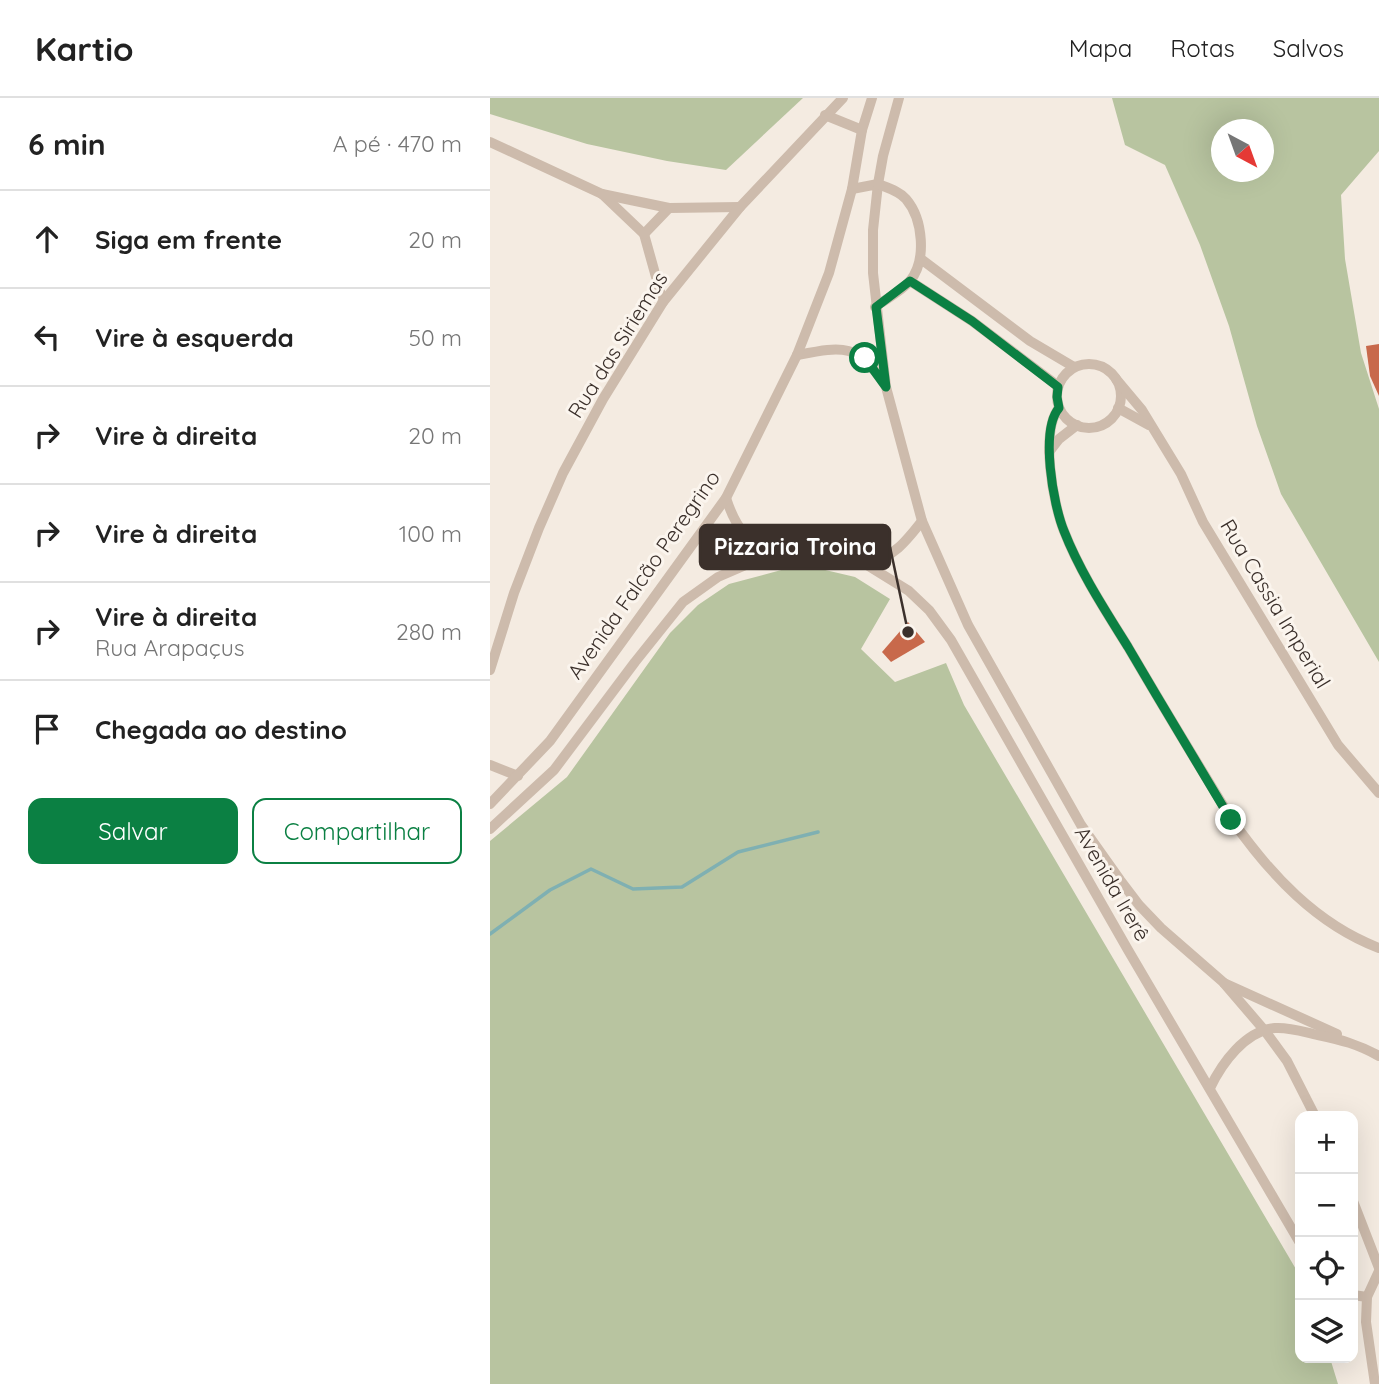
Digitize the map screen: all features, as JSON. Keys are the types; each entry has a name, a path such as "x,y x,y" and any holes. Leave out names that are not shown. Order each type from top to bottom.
{"street":[{"name":"Rua das Siriemas","path":"490,670 494,647 539,528 564,472 603,398 663,302 740,207 843,98"},
{"name":"Avenida Falcão Peregrino","path":"490,804 550,741 726,498 797,355 829,272 852,189 862,130 872,98"},
{"path":"867,565 888,558 896,552 922,521 886,387 876,307 873,230 878,184 899,98"},
{"path":"825,114 862,130"},
{"path":"490,142 603,194 669,208 740,207"},
{"path":"852,189 878,184 892,189 907,200 919,230 921,259 910,281 876,307"},
{"path":"603,194 644,234 663,302"},
{"path":"644,234 669,208"},
{"path":"921,259 1023,336 1074,368"},
{"path":"910,281 972,321 1058,387"},
{"path":"1011,351 1023,336"},
{"path":"797,355 830,348 851,351 872,365 886,387"},
{"path":"1083,364 1102,366 1116,379 1120,388 1118,408 1113,416 1096,426 1077,425 1063,415 1057,397 1058,387 1067,372 1083,364"},
{"name":"Rua Cassia Imperial","path":"1116,379 1135,398 1152,426 1181,474 1203,522 1338,745 1379,793"},
{"path":"1059,408 1052,418 1049,452 1057,508 1063,531 1091,586 1231,820 1274,874 1299,898 1349,934 1379,948"},
{"path":"1118,408 1152,426"},
{"path":"1049,452 1059,439 1077,425"},
{"path":"726,498 740,529 750,541 765,550 788,554"},
{"name":"Avenida Irerê","path":"922,521 968,625 1081,825 1139,905 1223,982"},
{"name":"Avenida Falcão Peregrino","path":"490,829 555,770 683,602 719,577 748,564 788,554 830,555 867,565"},
{"name":"Avenida Irerê","path":"867,565 909,591 929,610 951,640 1296,1237"},
{"path":"490,765 518,776"},
{"path":"1223,982 1287,1061 1312,1111"},
{"path":"1223,982 1379,1056"},
{"path":"1210,1088 1221,1067 1233,1053 1243,1043 1265,1031 1275,1028 1291,1029 1352,1042"},
{"path":"1358,1214 1379,1270 1367,1297 1366,1322 1375,1384"},
{"path":"1358,1296 1367,1297 1379,1291"}],"green space":[{"path":"490,98 803,98 726,170 587,144 490,114"},
{"path":"1112,98 1379,98 1379,151 1341,195 1345,259 1361,353 1379,409 1379,662 1281,494 1257,426 1229,326 1200,245 1165,165 1125,145"},
{"path":"785,569 821,569 855,577 890,599 861,649 895,682 946,663 964,705 1295,1268 1295,1363 1332,1363 1338,1384 490,1384 490,841 567,777 670,633 698,605 729,584"}],"building":[{"path":"1379,344 1379,396 1370,376 1366,346"},
{"path":"908,622 925,642 891,662 882,652"}],"waterway":[{"path":"490,934 550,890 591,869 633,889 682,887 738,852 818,832"}],"place":[{"name":"Pizzaria Troina","path":"908,632"}],"route":[{"path":"865,358 886,387 876,307 910,281 972,321 1058,387 1059,408 1052,418 1049,452 1063,531 1091,586 1231,820"}]}
